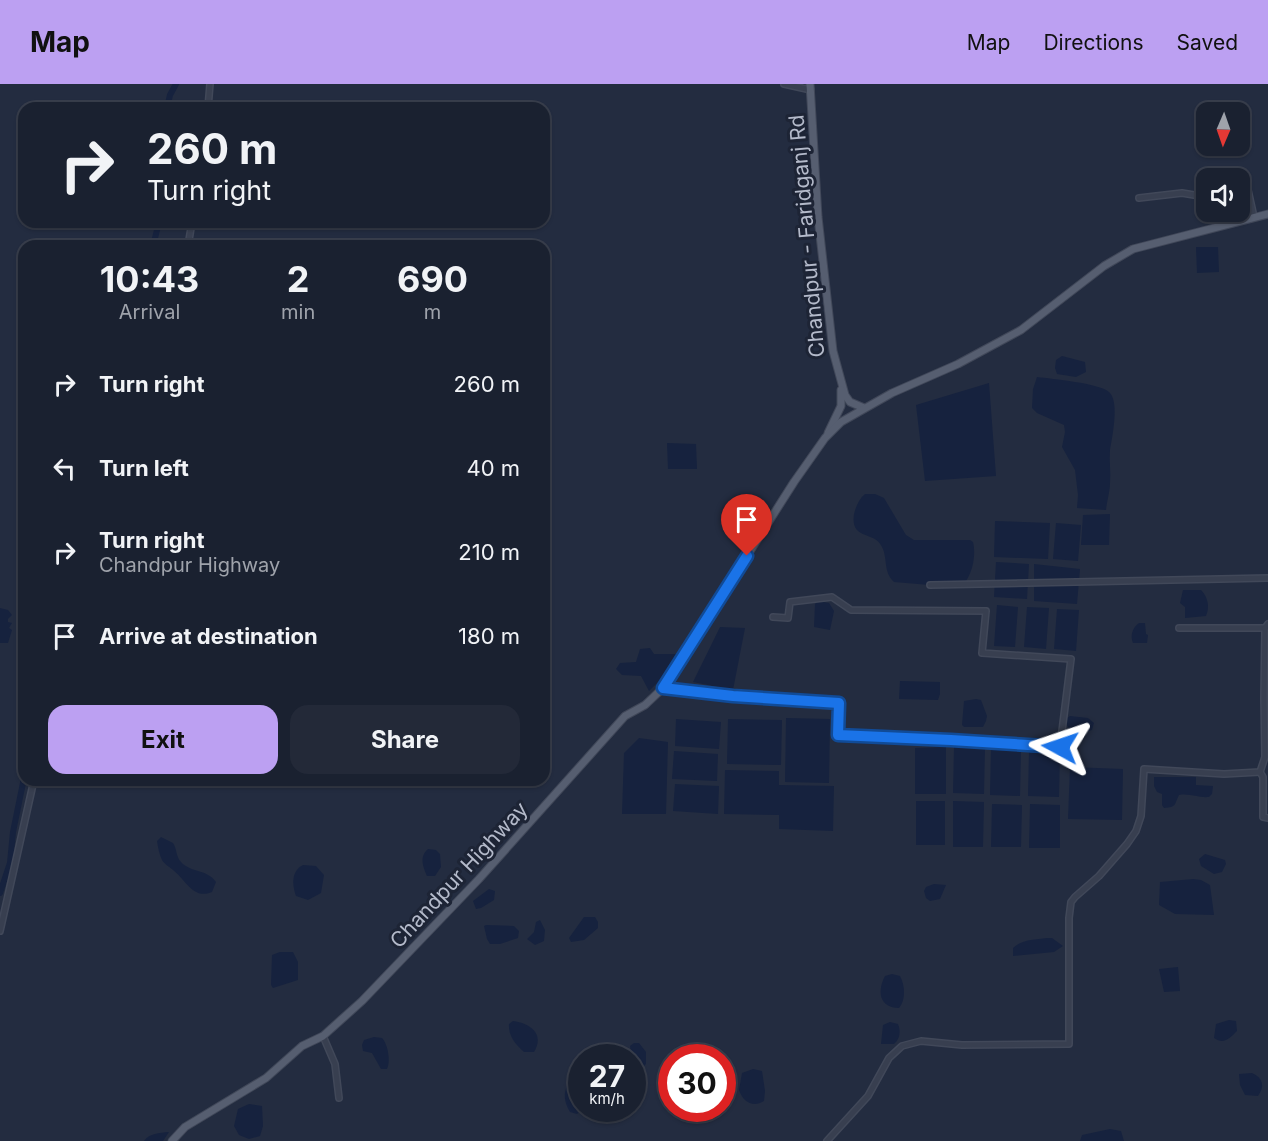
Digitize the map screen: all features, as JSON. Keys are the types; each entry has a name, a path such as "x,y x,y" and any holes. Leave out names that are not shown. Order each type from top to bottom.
{"main road":[{"name":"Chandpur - Faridganj Rd","path":"811,87 818,218 832,351 841,385"},
{"path":"825,438 841,422 864,408 958,364 1021,330 1104,266 1133,249 1268,214"},
{"path":"841,385 850,402 864,408"},
{"path":"825,438 841,406 841,385"},
{"name":"Chandpur Highway","path":"172,1141 185,1127 267,1078 302,1046 323,1036 362,1001 409,955 480,879 625,716 645,705 663,688 794,482 825,438"}],"street":[{"path":"208,102 210,84"},
{"path":"784,84 811,87"},
{"path":"1139,198 1182,193 1196,195"},
{"path":"1250,199 1254,217"},
{"path":"930,585 1268,578"},
{"path":"663,688 839,703 838,735 1060,747 1071,659 982,653 986,611 851,610 832,597 790,602 788,618 773,617"},
{"path":"1179,628 1266,626 1265,757 1260,772 1263,777 1263,817 1268,818"},
{"path":"827,1141 868,1096 889,1058 902,1046 921,1041 962,1045 1069,1044 1071,902 1099,876 1128,844 1136,831 1141,816 1144,769 1224,774 1260,772"},
{"path":"0,931 33,786"},
{"path":"323,1036 335,1064 339,1098"}],"water":[{"path":"1196,247 1218,247 1219,272 1197,273"},
{"path":"1062,356 1085,362 1086,372 1076,377 1057,374 1056,360"},
{"path":"1037,377 1096,386 1109,392 1112,397 1115,411 1110,450 1110,486 1106,510 1077,508 1075,470 1062,447 1064,425 1037,413 1032,408 1033,389"},
{"path":"989,383 996,476 925,481 916,405"},
{"path":"667,443 696,444 697,469 668,469"},
{"path":"865,494 875,494 884,498 906,535 914,540 970,540 973,542 973,562 966,581 930,585 894,582 888,574 882,547 874,538 859,532 854,522 859,500"},
{"path":"1110,514 1109,545 1081,545 1083,515"},
{"path":"995,521 1050,523 1048,559 994,557"},
{"path":"1056,523 1081,525 1078,561 1053,559"},
{"path":"996,562 1029,564 1027,599 994,597"},
{"path":"1034,564 1080,569 1077,604 1034,601"},
{"path":"1183,590 1201,590 1208,602 1206,616 1185,618 1185,607 1180,603"},
{"path":"818,601 829,603 834,611 830,630 814,627 815,604"},
{"path":"997,605 1018,607 1015,647 994,646"},
{"path":"1027,607 1049,608 1046,649 1024,647"},
{"path":"0,608 8,610 12,615 8,619 8,622 12,623 9,628 12,630 8,643 0,643"},
{"path":"1057,609 1079,610 1076,651 1054,649"},
{"path":"1139,623 1145,623 1147,643 1133,643 1132,632"},
{"path":"720,627 745,628 733,690 693,682"},
{"path":"650,648 654,654 677,654 660,680 649,691 641,676 622,675 616,669 620,663 636,662 640,649"},
{"path":"900,681 940,682 938,700 899,699"},
{"path":"981,700 987,716 986,721 983,727 964,727 962,725 964,701"},
{"path":"1070,716 1088,718 1094,723 1092,730 1083,733 1071,731 1066,724"},
{"path":"786,718 830,719 829,783 785,782"},
{"path":"676,719 721,722 719,749 675,746"},
{"path":"728,719 782,720 781,765 727,764"},
{"path":"639,738 668,742 666,814 622,814 624,753"},
{"path":"946,747 946,794 915,794 915,748"},
{"path":"954,747 985,747 984,794 953,793"},
{"path":"991,749 1021,750 1020,796 990,795"},
{"path":"674,751 718,754 717,781 672,779"},
{"path":"1029,751 1060,752 1059,797 1028,796"},
{"path":"1070,767 1123,769 1122,820 1068,819"},
{"path":"725,770 779,771 779,785 834,786 833,831 779,829 779,815 724,814"},
{"path":"1154,777 1196,777 1196,785 1213,786 1212,794 1209,797 1179,795 1173,806 1164,808 1162,794 1157,792 1154,786"},
{"path":"675,784 719,786 718,814 673,811"},
{"path":"916,801 945,801 945,845 916,845"},
{"path":"953,801 984,802 983,847 953,847"},
{"path":"992,804 1022,805 1021,847 991,847"},
{"path":"1030,804 1060,805 1060,848 1029,848"},
{"path":"161,837 173,843 179,860 185,865 208,875 216,882 212,892 205,894 190,888 164,863 157,841"},
{"path":"428,849 436,850 440,854 441,867 435,876 427,876 423,865 423,855"},
{"path":"1205,854 1225,860 1226,864 1222,872 1214,874 1201,866 1199,859"},
{"path":"303,865 316,866 324,875 321,893 308,900 296,896 294,887 294,875"},
{"path":"1193,879 1210,885 1214,915 1175,914 1159,905 1160,882"},
{"path":"934,884 946,885 940,899 930,901 926,898 924,891 926,887"},
{"path":"489,889 495,891 494,900 476,909 473,901"},
{"path":"584,917 595,917 598,928 584,940 571,942 569,938"},
{"path":"540,920 545,930 544,941 535,945 527,939 534,932 536,922"},
{"path":"484,926 514,926 519,931 518,938 500,944 490,944"},
{"path":"1052,938 1063,946 1054,952 1013,956 1013,948 1020,943"},
{"path":"280,952 293,952 298,962 298,980 273,988 271,985 272,955"},
{"path":"1178,967 1180,991 1164,992 1159,969"},
{"path":"892,974 900,976 903,984 904,997 899,1008 887,1005 882,998 882,982 885,976"},
{"path":"1229,1020 1236,1021 1237,1031 1224,1041 1214,1038 1216,1024"},
{"path":"513,1021 525,1024 534,1030 538,1040 534,1052 524,1052 513,1040 509,1024"},
{"path":"890,1022 898,1024 899,1037 894,1044 881,1044 883,1025"},
{"path":"374,1037 382,1038 386,1044 389,1058 387,1069 381,1069 372,1053 363,1051 364,1040"},
{"path":"753,1069 762,1071 765,1091 764,1101 756,1104 746,1101 739,1090 742,1073"},
{"path":"1252,1073 1259,1077 1262,1083 1258,1096 1245,1095 1240,1085 1239,1074"},
{"path":"568,1083 568,1108 565,1101"},
{"path":"249,1104 262,1106 263,1126 260,1136 249,1139 239,1135 234,1126 238,1109"},
{"path":"1110,1129 1121,1131 1124,1141 1080,1141 1082,1135"},
{"path":"169,1132 163,1141 144,1141 152,1135"}],"waterway":[{"path":"168,102 176,84"},
{"path":"154,240 158,228"},
{"path":"0,893 10,863 13,832 22,786"}],"route":[{"path":"747,556 663,688 697,693 839,703 838,735 1060,747"}]}
